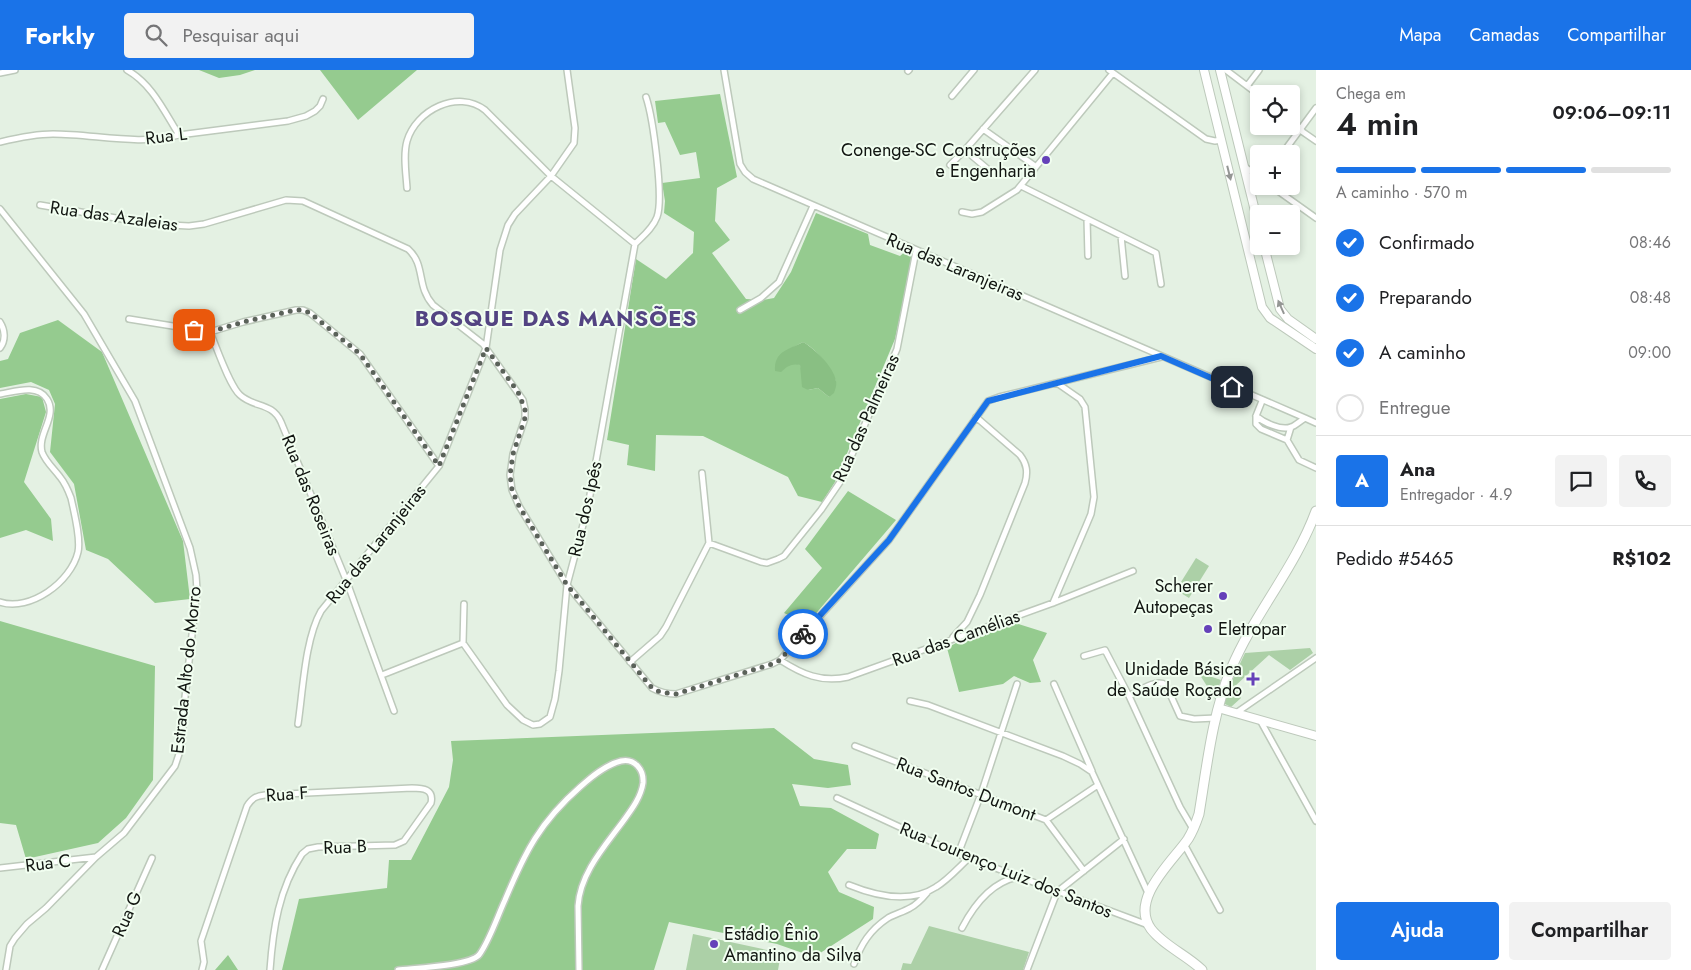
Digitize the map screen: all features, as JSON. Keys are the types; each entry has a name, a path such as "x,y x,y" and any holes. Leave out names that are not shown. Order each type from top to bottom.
{"main road":[{"path":"1204,70 1262,307 1270,318 1316,349"},
{"path":"1220,70 1254,205"},
{"path":"1209,91 1218,95 1221,94 1224,88"},
{"path":"1221,140 1230,139 1238,144"},
{"path":"1266,255 1280,309 1288,319 1316,339"},
{"path":"1202,970 1155,933 1149,925 1146,912 1148,893 1194,829 1222,695 1238,656 1301,545 1316,511"},
{"path":"1218,708 1316,736"}],"street":[{"path":"0,73 15,70"},
{"path":"127,70 142,80 149,88 179,135"},
{"name":"Rua das Laranjeiras","path":"298,724 310,640 315,622 321,611 439,466 486,348 504,234 515,214 551,176 570,150 575,136 575,128 568,70"},
{"name":"Rua das Laranjeiras","path":"724,70 740,164 745,172 761,184 1316,424"},
{"path":"952,96 974,70"},
{"path":"950,164 1035,70"},
{"path":"1226,70 1250,88"},
{"path":"1247,86 1259,70"},
{"path":"962,212 972,214 982,212 1021,186 1111,72 1206,139 1215,142 1221,140"},
{"path":"407,188 405,150 411,130 425,113 439,106 466,101 479,105 551,176 635,244 654,223 659,209 654,128 646,97"},
{"name":"Rua L","path":"0,142 52,134 144,140 164,139 179,135 288,121 306,116 315,111 320,106 323,98"},
{"path":"1289,145 1316,108"},
{"path":"1301,128 1316,142"},
{"path":"983,129 1035,166"},
{"path":"964,150 990,170"},
{"path":"1244,166 1250,170"},
{"path":"1021,186 1156,253 1161,284"},
{"path":"1284,195 1316,218"},
{"name":"Rua das Azaleias","path":"40,205 151,224 189,226 204,224 294,199 304,201 408,249 417,259 427,298 486,348 518,392 525,409 525,418 513,454 510,475 512,490 519,506 567,585 652,688 669,694 676,694 780,660 889,540 988,401 1161,356"},
{"path":"740,310 761,298 779,282 813,206"},
{"name":"Estrada Alto do Morro","path":"0,209 84,314 135,401 190,548 197,590 184,706 182,745 175,766 124,833 96,857 15,938 10,946 6,970"},
{"path":"1087,219 1088,256"},
{"path":"1122,236 1125,276"},
{"name":"Rua dos Ipês","path":"463,643 507,705 528,724 540,724 550,717 556,690 567,585 588,506 635,244"},
{"name":"Rua das Palmeiras","path":"709,544 760,562 771,562 784,556 821,510 840,482 897,349 916,251"},
{"path":"129,320 210,332 243,322 296,310 310,313 360,354 439,466"},
{"path":"0,322 4,332 4,340 0,348"},
{"name":"Rua das Roseiras","path":"210,332 232,383 240,395 269,408 278,415 346,582 394,710"},
{"path":"1052,604 1091,514 1094,496 1085,407 1080,399 1057,383"},
{"path":"0,394 32,390 44,395 48,401 50,408 41,444 42,452 68,490 79,547 75,561 68,572 41,597 18,603 0,602"},
{"path":"1262,401 1255,422 1258,427 1286,440 1299,460 1316,468"},
{"path":"1256,416 1261,420 1284,428 1291,427 1304,418"},
{"path":"951,639 966,622 980,595 1027,474 1027,467 1020,455 976,417"},
{"path":"1270,433 1274,425"},
{"path":"1286,440 1291,427"},
{"path":"630,662 660,636 709,544 702,473"},
{"name":"Rua das Camélias","path":"780,660 808,676 822,679 840,679 862,673 951,639 1052,604 1133,571"},
{"path":"382,674 463,643 464,604"},
{"path":"1084,656 1105,650 1129,696 1180,807 1194,829"},
{"path":"1236,713 1316,658"},
{"path":"1129,696 1156,683 1162,683 1166,685 1180,716 1194,719 1216,718"},
{"path":"958,854 981,794 1017,684"},
{"path":"1054,684 1148,893"},
{"path":"910,701 928,705 1063,756 1092,772"},
{"path":"1260,720 1316,820"},
{"name":"Rua Santos Dumont","path":"855,746 1046,820 1084,870"},
{"path":"398,970 458,963 471,960 479,955 491,933 528,849 542,826 563,802 605,767 630,760 643,773 643,784 640,796 596,857 584,881 578,906 579,970"},
{"path":"1046,820 1098,785"},
{"name":"Rua F","path":"202,970 204,962 201,947 203,933 251,799 258,795 424,788 430,792 432,797 431,803"},
{"name":"Rua Lourenço Luiz dos Santos","path":"838,798 930,843 1149,925"},
{"name":"Rua B","path":"270,970 278,907 283,892 302,854 308,849 318,847 395,845 404,841 431,803"},
{"path":"1027,970 1057,892 1124,839"},
{"path":"1184,844 1220,910"},
{"name":"Rua C","path":"0,868 96,857"},
{"name":"Rua G","path":"102,970 152,858"},
{"path":"854,964 860,947 874,929 888,918 912,907 930,891 943,883 969,858"},
{"path":"962,928 974,908 994,888 1005,880 1019,877"},
{"path":"849,885 868,892 899,897 917,896 930,891"}],"shaded area":[{"path":"199,70 255,70 240,75 219,78"},
{"path":"320,70 417,70 358,120"},
{"path":"720,94 737,177 717,188 715,221 730,240 712,253 746,299 763,300 774,298 791,272 816,213 868,234 870,245 900,256 907,250 914,253 895,339 835,482 822,502 798,496 788,477 703,436 656,435 655,471 627,465 629,445 607,440 636,259 666,279 693,253 694,232 664,213 665,201 662,183 700,178 696,152 680,155 665,122 658,123 655,101","holes":["803,342 822,359 836,381 829,397 818,388 808,390 800,365 795,363 786,366 786,351"]},
{"path":"58,320 102,352 183,541 190,599 155,603 108,559 86,550 74,484 50,452 55,404 49,390 31,382 0,388 0,361 8,359 20,333"},
{"path":"803,342 823,358 832,370 836,387 834,393 829,397 818,388 808,390 802,387 800,365 794,364 781,372 775,371 775,364 779,355"},
{"path":"26,394 42,397 46,412 24,482 51,519 53,541 26,530 0,538 0,399"},
{"path":"848,491 896,520 807,624 784,613 822,568 805,549"},
{"path":"1196,558 1209,566 1189,598 1176,590"},
{"path":"0,621 155,666 153,780 126,818 98,843 26,859 16,825 0,823"},
{"path":"1015,623 1047,633 1033,660 1041,682 1030,683 1014,676 1003,684 959,692 947,648 965,638"},
{"path":"1310,648 1313,653 1290,670 1269,655 1235,686 1241,698 1231,707 1225,704 1223,700 1245,653"},
{"path":"1200,673 1221,680 1215,699 1200,675"},
{"path":"774,728 814,759 848,765 851,785 828,788 792,784 800,806 831,808 879,834 876,849 847,849 828,872 839,892 874,907 873,919 814,957 777,944 669,922 654,970 282,970 299,899 387,888 389,860 411,860 449,787 453,760 451,741"},
{"path":"929,926 1029,952 1023,970 901,970 903,963 911,964"},
{"name":"Estádio Ênio Amantino da Silva","path":"693,934 781,953 778,970 686,970"},
{"path":"228,955 238,970 215,970"}],"way so far":[{"path":"194,330 210,332 243,322 296,310 310,313 352,346 367,362 439,466 486,348 518,392 525,409 525,418 513,454 510,475 512,490 519,506 567,585 652,688 660,692 676,694 772,664 780,660 803,634"}],"place":[{"name":"Conenge-SC Construções e Engenharia","path":"1046,160"},
{"name":"Scherer Autopeças","path":"1223,596"},
{"name":"Eletropar","path":"1208,629"},
{"name":"Unidade Básica de Saúde Roçado","path":"1253,679"},
{"name":"Estádio Ênio Amantino da Silva","path":"714,944"}],"district":[{"name":"BOSQUE DAS MANSÕES","path":"556,318"}],"route":[{"path":"803,634 889,540 988,401 1161,356 1232,387"}]}
